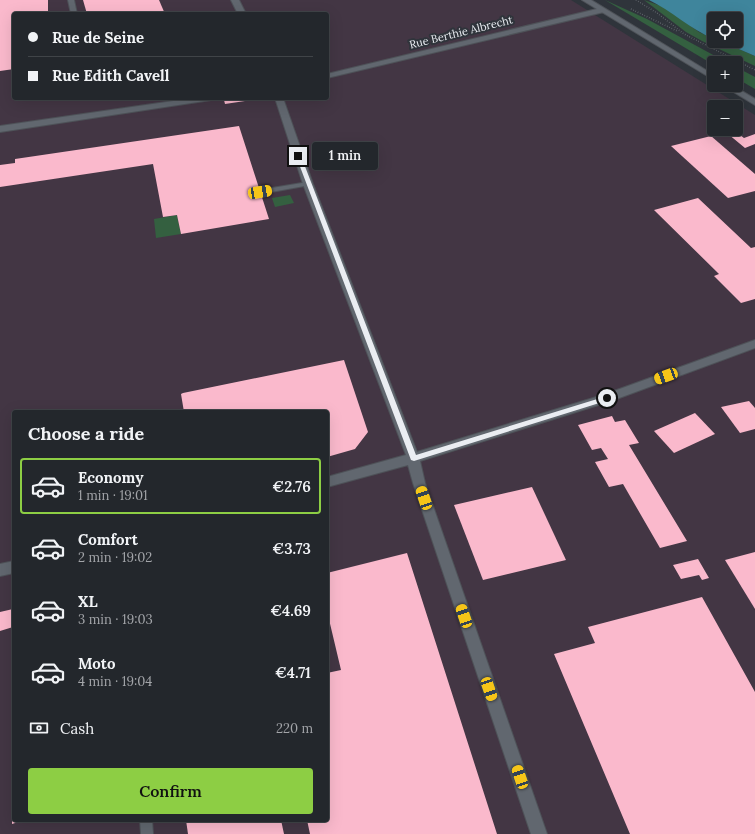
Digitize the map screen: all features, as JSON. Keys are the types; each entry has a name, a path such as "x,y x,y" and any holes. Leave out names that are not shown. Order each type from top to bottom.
{"street":[{"path":"235,0 241,12"},
{"path":"586,0 707,74"},
{"name":"Rue Berthie Albrecht","path":"329,76 601,10"},
{"path":"737,92 755,103"},
{"path":"0,129 197,100"},
{"path":"280,100 308,184 414,458 419,483 539,834"},
{"path":"329,481 414,458 607,398 755,344"},
{"path":"0,570 12,567"}],"lane":[{"path":"71,0 74,12"},
{"path":"260,192 308,184"},
{"path":"146,822 147,834"}],"path":[{"path":"636,0 657,13 684,34"},
{"path":"627,7 755,70"}],"shaded area":[{"path":"0,0 571,0 707,85 707,92 718,92 731,100 707,100 707,136 743,136 743,108 755,115 755,834 0,834"}],"green space":[{"path":"605,0 647,19 715,56 707,56 707,61"},
{"path":"644,0 664,7 699,32 707,36 707,43 686,32"},
{"path":"717,48 736,48 755,56 755,66 743,60 743,56 734,56"},
{"path":"743,71 755,77 755,89 743,82"},
{"path":"290,195 294,203 275,207 272,198"},
{"path":"177,215 181,234 156,238 154,219"}],"water":[{"path":"649,0 755,0 755,56 736,48 743,48 743,12 707,12 707,36"}],"building":[{"path":"0,0 48,0 48,12 12,12 12,69 0,71"},
{"path":"83,0 159,0 164,12 86,12"},
{"path":"224,100 245,101 225,104"},
{"path":"239,126 269,219 181,234 177,215 163,217 153,164 0,187 0,165 15,163 15,159"},
{"path":"755,134 755,144 745,148 730,136 741,136 744,138"},
{"path":"711,136 755,174 755,191 728,198 671,146"},
{"path":"698,198 751,248 755,247 755,299 741,303 714,276 719,274 654,210"},
{"path":"344,360 368,432 355,449 329,456 329,410 184,410 181,394"},
{"path":"749,401 755,408 755,429 740,433 721,407"},
{"path":"695,413 715,434 674,453 654,431"},
{"path":"612,416 615,422 625,420 639,443 629,445 687,541 660,548 623,484 609,487 595,462 608,459 601,448 592,450 578,425"},
{"path":"532,487 566,560 483,580 454,505"},
{"path":"755,552 755,609 725,560"},
{"path":"407,553 497,834 310,834 307,822 329,822 329,673 341,670 329,619 329,572"},
{"path":"698,559 709,578 702,580 699,575 681,579 673,565"},
{"path":"702,597 755,692 755,834 630,834 554,654 595,643 588,627"},
{"path":"12,609 12,627 0,631 0,612"},
{"path":"186,822 281,822 284,834 188,834"}],"route":[{"path":"298,156 414,458 607,398"}]}
